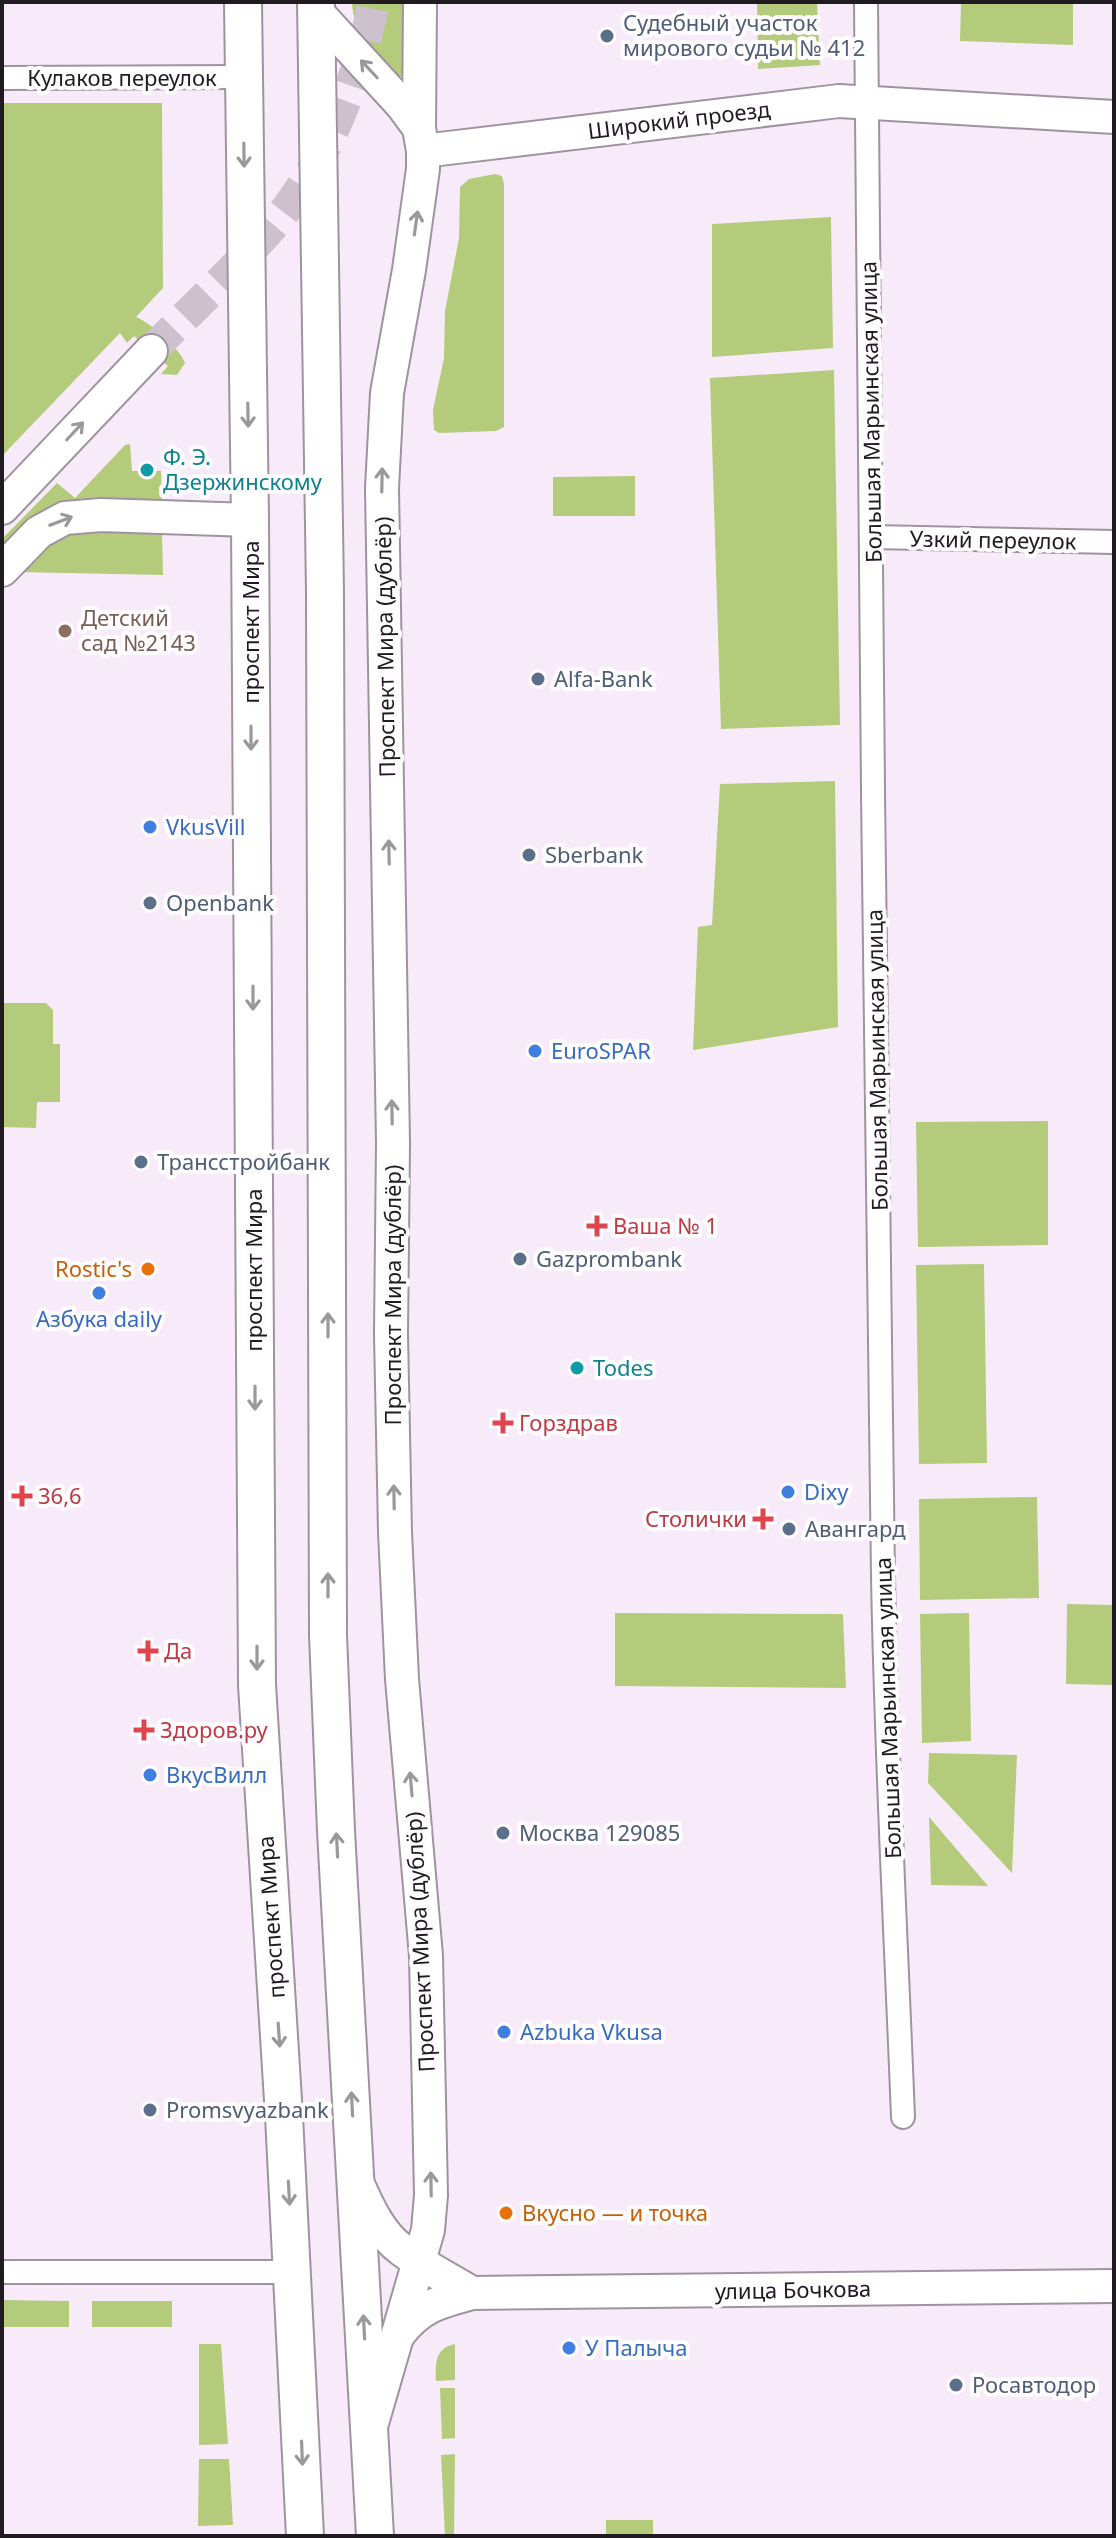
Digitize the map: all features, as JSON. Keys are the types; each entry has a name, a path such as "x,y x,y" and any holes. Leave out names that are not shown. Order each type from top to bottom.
{"main road":[{"name":"проспект Мира","path":"243,2 250,520 257,1685 293,2272 305,2536"},
{"path":"316,6 325,608 328,1635 375,2536"}],"street":[{"name":"Проспект Мира (дублёр)","path":"369,2433 428,2230 431,2195 426,1956 402,1679 395,1532 391,1334 393,1143 382,488 387,393 423,177 420,2"},
{"name":"Большая Марьинская улица","path":"866,2 883,1574 903,2117"},
{"path":"316,6 402,105 421,140"},
{"name":"Кулаков переулок","path":"2,78 242,77"},
{"name":"Широкий проезд","path":"421,140 839,101 1114,117"},
{"path":"2,508 151,351"},
{"path":"2,570 39,532 65,518 101,515 250,520"},
{"name":"Узкий переулок","path":"872,537 1114,542"},
{"path":"357,2182 368,2208 384,2232 402,2250 472,2293"},
{"path":"2,2272 293,2272"},
{"name":"улица Бочкова","path":"399,2334 413,2315 435,2303 472,2293 1114,2286"}],"green space":[{"path":"352,2 408,2 405,77 398,76 367,43 353,14"},
{"path":"757,2 817,2 820,65 758,69"},
{"path":"961,2 1073,2 1073,45 960,41"},
{"path":"2,103 162,103 163,288 136,317 164,337 185,363 177,375 161,374 168,366 134,336 127,343 120,333 2,456"},
{"path":"495,174 502,176 504,184 504,427 496,431 439,433 434,430 433,410 444,358 445,311 459,238 460,187 469,179"},
{"path":"831,217 833,348 712,357 712,224"},
{"path":"834,370 840,725 721,729 710,378"},
{"path":"130,444 132,471 161,471 162,502 90,498 62,503 36,517 2,550 2,539 57,483 75,498 125,445"},
{"path":"635,476 635,516 553,516 553,477"},
{"path":"78,530 162,532 163,575 17,572 46,543"},
{"path":"835,781 838,1027 693,1050 698,927 712,925 720,784"},
{"path":"2,1003 46,1003 53,1010 53,1044 60,1044 60,1102 37,1102 36,1128 2,1127"},
{"path":"1048,1121 1048,1245 918,1247 916,1122"},
{"path":"984,1264 987,1463 919,1464 916,1265"},
{"path":"1037,1497 1039,1598 920,1600 919,1499"},
{"path":"1067,1604 1114,1605 1114,1685 1066,1684"},
{"path":"615,1613 843,1614 846,1688 615,1686"},
{"path":"969,1613 971,1741 922,1743 920,1614"},
{"path":"929,1753 1017,1755 1012,1873 928,1783"},
{"path":"929,1817 988,1886 931,1885"},
{"path":"2,2300 69,2301 69,2327 2,2327"},
{"path":"92,2301 172,2301 172,2327 92,2327"},
{"path":"199,2344 221,2344 228,2444 199,2445"},
{"path":"455,2344 455,2380 436,2381 436,2362 440,2353"},
{"path":"440,2388 455,2388 455,2438 442,2439"},
{"path":"455,2454 454,2536 445,2536 441,2455"},
{"path":"199,2459 229,2459 233,2525 198,2526"},
{"path":"606,2520 653,2520 653,2536 606,2536"}],"tunnel":[{"path":"151,351 271,228 308,177 337,122 348,93 374,2"}],"place":[{"name":"Судебный участок мирового судьи № 412","path":"607,36"},
{"name":"Ф. Э. Дзержинскому","path":"147,470"},
{"name":"Детский сад №2143","path":"65,631"},
{"name":"Alfa-Bank","path":"538,679"},
{"name":"VkusVill","path":"150,827"},
{"name":"Sberbank","path":"529,855"},
{"name":"Openbank","path":"150,903"},
{"name":"EuroSPAR","path":"535,1051"},
{"name":"Трансстройбанк","path":"141,1162"},
{"name":"Ваша № 1","path":"597,1226"},
{"name":"Gazprombank","path":"520,1259"},
{"name":"Rostic's","path":"148,1269"},
{"name":"Азбука daily","path":"99,1293"},
{"name":"Todes","path":"577,1368"},
{"name":"Горздрав","path":"503,1423"},
{"name":"Dixy","path":"788,1492"},
{"name":"36,6","path":"22,1496"},
{"name":"Столички","path":"763,1519"},
{"name":"Авангард","path":"789,1529"},
{"name":"Да","path":"148,1651"},
{"name":"Здоров.ру","path":"144,1730"},
{"name":"ВкусВилл","path":"150,1775"},
{"name":"Москва 129085","path":"503,1833"},
{"name":"Azbuka Vkusa","path":"504,2032"},
{"name":"Promsvyazbank","path":"150,2110"},
{"name":"Вкусно — и точка","path":"506,2213"},
{"name":"У Палыча","path":"569,2348"},
{"name":"Росавтодор","path":"956,2385"}]}
